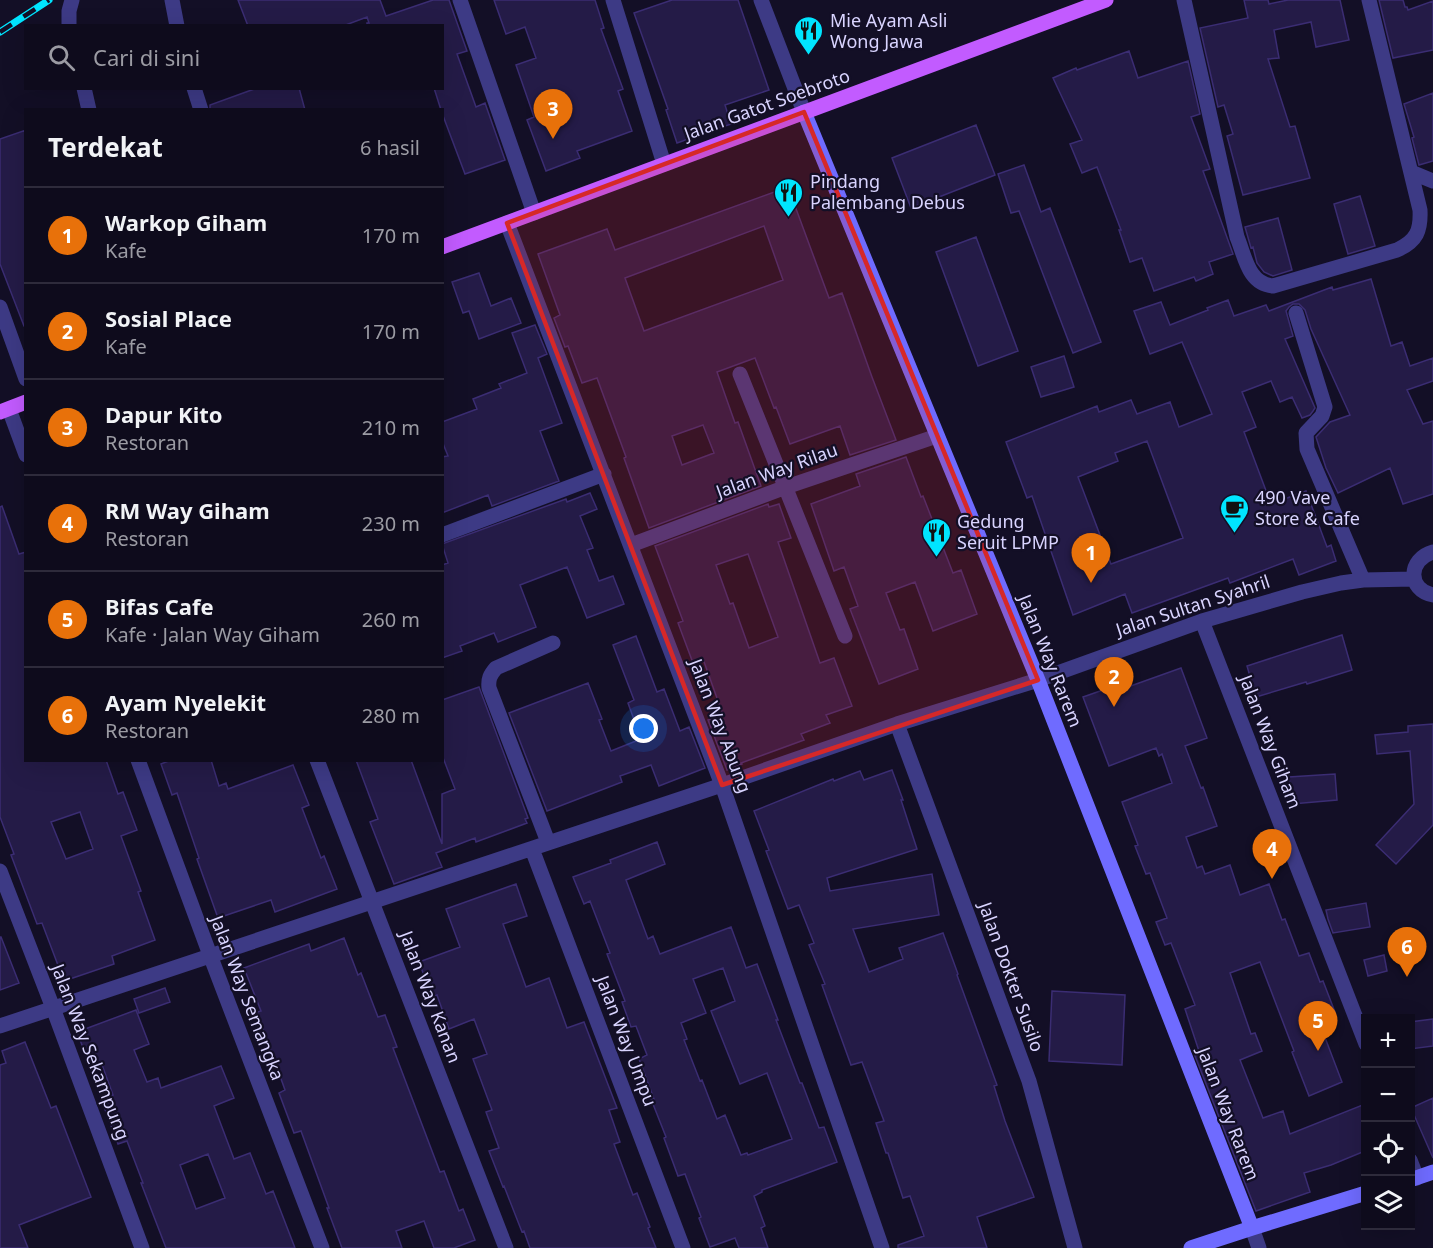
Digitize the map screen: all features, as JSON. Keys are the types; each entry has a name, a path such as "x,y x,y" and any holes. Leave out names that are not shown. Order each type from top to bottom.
{"main road":[{"name":"Jalan Gatot Soebroto","path":"444,246 1106,0"},
{"path":"4,410 24,403"}],"street":[{"path":"69,24 72,0"},
{"path":"172,0 177,24"},
{"path":"459,0 534,213"},
{"path":"613,0 664,164"},
{"path":"761,0 804,112"},
{"path":"1184,0 1237,237 1252,274 1260,283 1273,286 1398,250 1413,240 1421,223 1420,210 1369,0"},
{"path":"84,90 89,108"},
{"path":"195,90 200,108"},
{"name":"Jalan Way Rarem","path":"804,112 1038,680 1252,1228"},
{"path":"1411,172 1433,181"},
{"name":"Jalan Way Abung","path":"507,223 722,785 882,1248"},
{"path":"0,307 24,373"},
{"path":"1296,313 1325,407 1322,416 1306,433 1308,449 1363,580"},
{"path":"740,374 845,636"},
{"path":"4,410 24,451"},
{"name":"Jalan Way Rilau","path":"631,545 786,487 937,435"},
{"path":"444,534 604,474"},
{"path":"1433,552 1420,558 1414,572 1417,586 1423,592 1433,595"},
{"name":"Jalan Sultan Syahril","path":"0,1026 532,849 897,724 1038,680 1202,621 1341,583 1414,579"},
{"name":"Jalan Way Giham","path":"1202,621 1361,1034"},
{"path":"548,842 489,688 488,680 496,668 553,643"},
{"name":"Jalan Dokter Susilo","path":"897,724 1029,1081 1075,1248"},
{"name":"Jalan Way Semangka","path":"139,762 322,1248"},
{"name":"Jalan Way Kanan","path":"318,762 506,1248"},
{"name":"Jalan Way Umpu","path":"532,849 683,1248"},
{"name":"Jalan Way Sekampung","path":"0,871 142,1248"},
{"path":"1415,1179 1433,1172"},
{"path":"1191,1248 1361,1194"},
{"path":"1252,1228 1259,1248"}],"highlighted area":[{"path":"804,112 1038,680 722,785 507,223"}],"building":[{"path":"238,0 380,0 386,16 433,0 449,0 467,51 457,54 476,107 485,103 505,160 465,174 444,118 444,108 440,108 435,90 444,90 444,24 367,24 369,23 367,17 348,24 247,24"},
{"path":"494,0 595,0 604,28 601,29 623,89 618,91 632,131 577,151 580,158 546,171 527,120 534,117 516,65 536,58 525,27 506,34"},
{"path":"672,0 738,0 769,90 725,105 731,124 677,143 666,110 668,109 634,13"},
{"path":"1244,0 1268,0 1269,4 1288,0 1340,0 1349,40 1316,47 1311,22 1274,30 1279,58 1268,59 1290,127 1295,126 1310,178 1243,195 1227,136 1233,134 1224,105 1218,107 1200,28 1248,18"},
{"path":"1379,0 1403,0 1408,10 1433,1 1433,50 1393,58"},
{"path":"1129,51 1138,78 1188,61 1200,114 1191,117 1210,169 1203,171 1233,254 1209,262 1213,274 1196,281 1194,277 1154,291 1142,258 1130,262 1119,230 1121,230 1097,167 1082,173 1070,144 1082,140 1053,78"},
{"path":"251,90 300,90 304,108 210,108 210,105"},
{"path":"1433,93 1433,161 1419,165 1412,138 1414,137 1404,104"},
{"path":"976,125 995,175 911,208 892,158"},
{"path":"24,131 24,326 0,264 0,139"},
{"path":"1024,165 1041,212 1050,208 1101,342 1073,353 1019,211 1011,213 998,174"},
{"path":"788,187 829,298 842,293 896,440 850,455 840,426 790,444 755,358 717,372 761,486 649,528 597,378 582,383 568,346 565,347 554,318 560,315 538,254 607,229 615,250","holes":["764,226 783,280 644,331 625,278","703,425 714,453 682,465 672,436"]},
{"path":"1360,196 1375,246 1348,254 1334,204"},
{"path":"1278,218 1292,270 1273,276 1264,272 1257,263 1245,227"},
{"path":"976,237 1018,351 978,366 936,252"},
{"path":"479,273 491,306 511,298 521,323 479,339 469,311 463,313 452,282"},
{"path":"1371,279 1391,346 1402,342 1410,366 1433,358 1433,381 1407,390 1423,424 1433,421 1433,494 1403,504 1390,468 1338,493 1326,468 1316,437 1330,422 1350,415 1311,329 1305,310 1299,304 1293,304 1286,311 1293,336 1285,339 1315,408 1310,415 1302,418 1292,397 1280,402 1271,381 1242,392 1256,427 1244,432 1271,504 1306,491 1327,547 1331,545 1336,561 1299,575 1293,559 1230,583 1228,578 1132,613 1125,594 1073,615 1032,496 1027,498 1006,442 1097,406 1099,412 1131,400 1137,414 1170,402 1179,427 1212,414 1182,342 1150,354 1134,311 1161,302 1170,325 1228,300 1234,316 1266,305 1269,311 1332,287 1333,290","holes":["1147,441 1183,538 1111,564 1078,477 1118,461 1115,453"]},
{"path":"535,325 547,354 538,358 562,423 540,431 559,481 492,506 488,495 444,512 444,457 448,456 444,446 444,421 477,409 473,399 501,388 499,384 527,373 512,333"},
{"path":"1064,356 1074,387 1041,397 1031,367"},
{"path":"906,457 953,573 961,570 977,614 933,631 915,582 886,593 900,630 904,629 918,669 879,684 850,609 858,606 844,567 834,571 811,504 860,486 856,474"},
{"path":"590,493 597,509 580,516 593,548 587,550 599,581 613,576 624,604 587,618 567,567 520,585 536,627 498,642 494,633 460,646 462,651 444,657 444,564 448,563 444,543 566,499 567,502"},
{"path":"768,504 769,507 779,504 791,538 778,542 820,663 834,658 852,706 826,715 830,723 801,734 804,740 727,770 708,720 723,715 703,659 693,663 678,623 683,621 655,546","holes":["748,554 778,637 749,648 716,565"]},
{"path":"2,506 19,554 24,553 24,762 107,762 118,794 123,792 137,830 121,836 141,891 138,892 155,940 112,956 114,964 64,981 42,923 37,924 11,855 14,854 0,817 0,507","holes":["80,812 93,849 66,859 51,822"]},
{"path":"1342,635 1352,670 1256,697 1247,666"},
{"path":"636,636 657,692 664,689 680,731 689,727 705,768 659,786 651,765 620,776 622,782 547,811 509,713 588,683 611,751 641,739 628,703 634,700 613,645"},
{"path":"1181,668 1207,738 1185,746 1217,826 1186,837 1197,868 1202,866 1205,874 1230,865 1240,895 1269,884 1282,920 1285,919 1299,956 1309,953 1335,1012 1321,1018 1324,1026 1321,1027 1342,1082 1309,1096 1260,962 1230,973 1251,1034 1255,1033 1262,1051 1240,1060 1263,1118 1283,1111 1290,1134 1361,1106 1361,1153 1304,1173 1310,1192 1256,1211 1195,1056 1200,1054 1185,1009 1195,1005 1171,943 1165,945 1156,922 1167,918 1150,873 1146,874 1135,846 1138,845 1122,802 1172,783 1162,754 1159,756 1156,748 1109,766 1083,697 1123,683 1125,688"},
{"path":"479,687 528,818 525,819 527,823 476,842 475,838 436,853 442,867 394,884 370,822 378,819 357,762 412,762 442,844 442,794 455,789 444,760 444,699"},
{"path":"1433,724 1433,825 1396,864 1376,845 1414,804 1410,751 1377,754 1375,735 1408,732 1408,726"},
{"path":"166,762 212,762 219,786 226,783 228,789 293,765 309,805 302,808 321,858 324,856 337,889 275,912 271,900 218,918 177,793 172,795 161,764"},
{"path":"892,770 917,849 827,878 830,891 932,874 939,915 853,929 869,972 903,959 899,948 943,933 997,1085 994,1086 1005,1121 1034,1197 977,1217 987,1248 898,1248 898,1245 924,1236 910,1196 903,1198 888,1153 886,1153 876,1123 884,1121 862,1062 851,1065 822,985 825,984 809,945 814,943 799,905 788,909 754,811 833,779 834,781 860,771 864,780"},
{"path":"1335,774 1337,800 1292,804 1289,777"},
{"path":"657,842 665,864 626,880 648,939 653,936 660,954 731,927 746,968 757,964 800,1083 802,1083 819,1128 824,1127 837,1162 762,1190 754,1196 765,1226 761,1228 768,1248 739,1248 735,1238 710,1247 685,1174 678,1176 639,1059 647,1055 636,1026 631,1027 622,1002 625,1001 607,954 610,953 590,901 584,904 573,877 611,863 610,860","holes":["723,968 735,1001 711,1011 740,1084 767,1073 792,1139 748,1155 747,1153 741,1155 725,1115 717,1119 684,1040 687,1039 681,1023 706,1013 693,979"]},
{"path":"516,884 527,916 503,924 526,987 549,978 567,1028 584,1022 617,1108 609,1110 620,1142 614,1144 633,1195 637,1193 656,1248 530,1248 489,1151 499,1148 486,1112 492,1110 473,1059 487,1054 474,1019 449,1029 437,995 432,997 419,962 460,947 446,909"},
{"path":"1366,903 1370,927 1333,933 1326,910"},
{"path":"0,937 19,983 0,990"},
{"path":"344,938 378,1017 385,1015 397,1047 393,1048 440,1172 444,1171 459,1211 463,1209 475,1240 454,1248 434,1248 424,1221 396,1231 402,1248 342,1248 301,1131 294,1133 279,1093 285,1090 257,1012 261,1011 244,968 309,944 311,951"},
{"path":"1384,955 1387,971 1368,976 1364,960"},
{"path":"165,988 170,1002 139,1013 134,999"},
{"path":"1052,991 1125,995 1122,1065 1049,1061"},
{"path":"136,1010 149,1044 134,1050 147,1082 158,1078 161,1088 221,1066 234,1098 214,1106 234,1159 250,1153 266,1194 273,1191 295,1248 166,1248 127,1141 118,1144 101,1099 113,1095 101,1062 90,1066 77,1032","holes":["208,1154 225,1198 196,1209 180,1165"]},
{"path":"1433,1019 1433,1046 1415,1048 1415,1021"},
{"path":"25,1042 51,1108 56,1106 91,1197 19,1225 28,1248 0,1248 0,1065 6,1063 2,1051"},
{"path":"1433,1098 1433,1158 1415,1117 1415,1106"}],"railway":[{"path":"0,32 49,0"}],"place":[{"name":"Mie Ayam Asli Wong Jawa","path":"809,56"},
{"name":"Dapur Kito","path":"553,139"},
{"name":"Pindang Palembang Debus","path":"789,218"},
{"name":"490 Vave Store & Cafe","path":"1234,534"},
{"name":"Gedung Seruit LPMP","path":"936,558"},
{"name":"Warkop Giham","path":"1091,583"},
{"name":"Sosial Place","path":"1114,707"},
{"name":"RM Way Giham","path":"1272,879"},
{"name":"Ayam Nyelekit","path":"1407,977"},
{"name":"Bifas Cafe","path":"1318,1051"}]}
